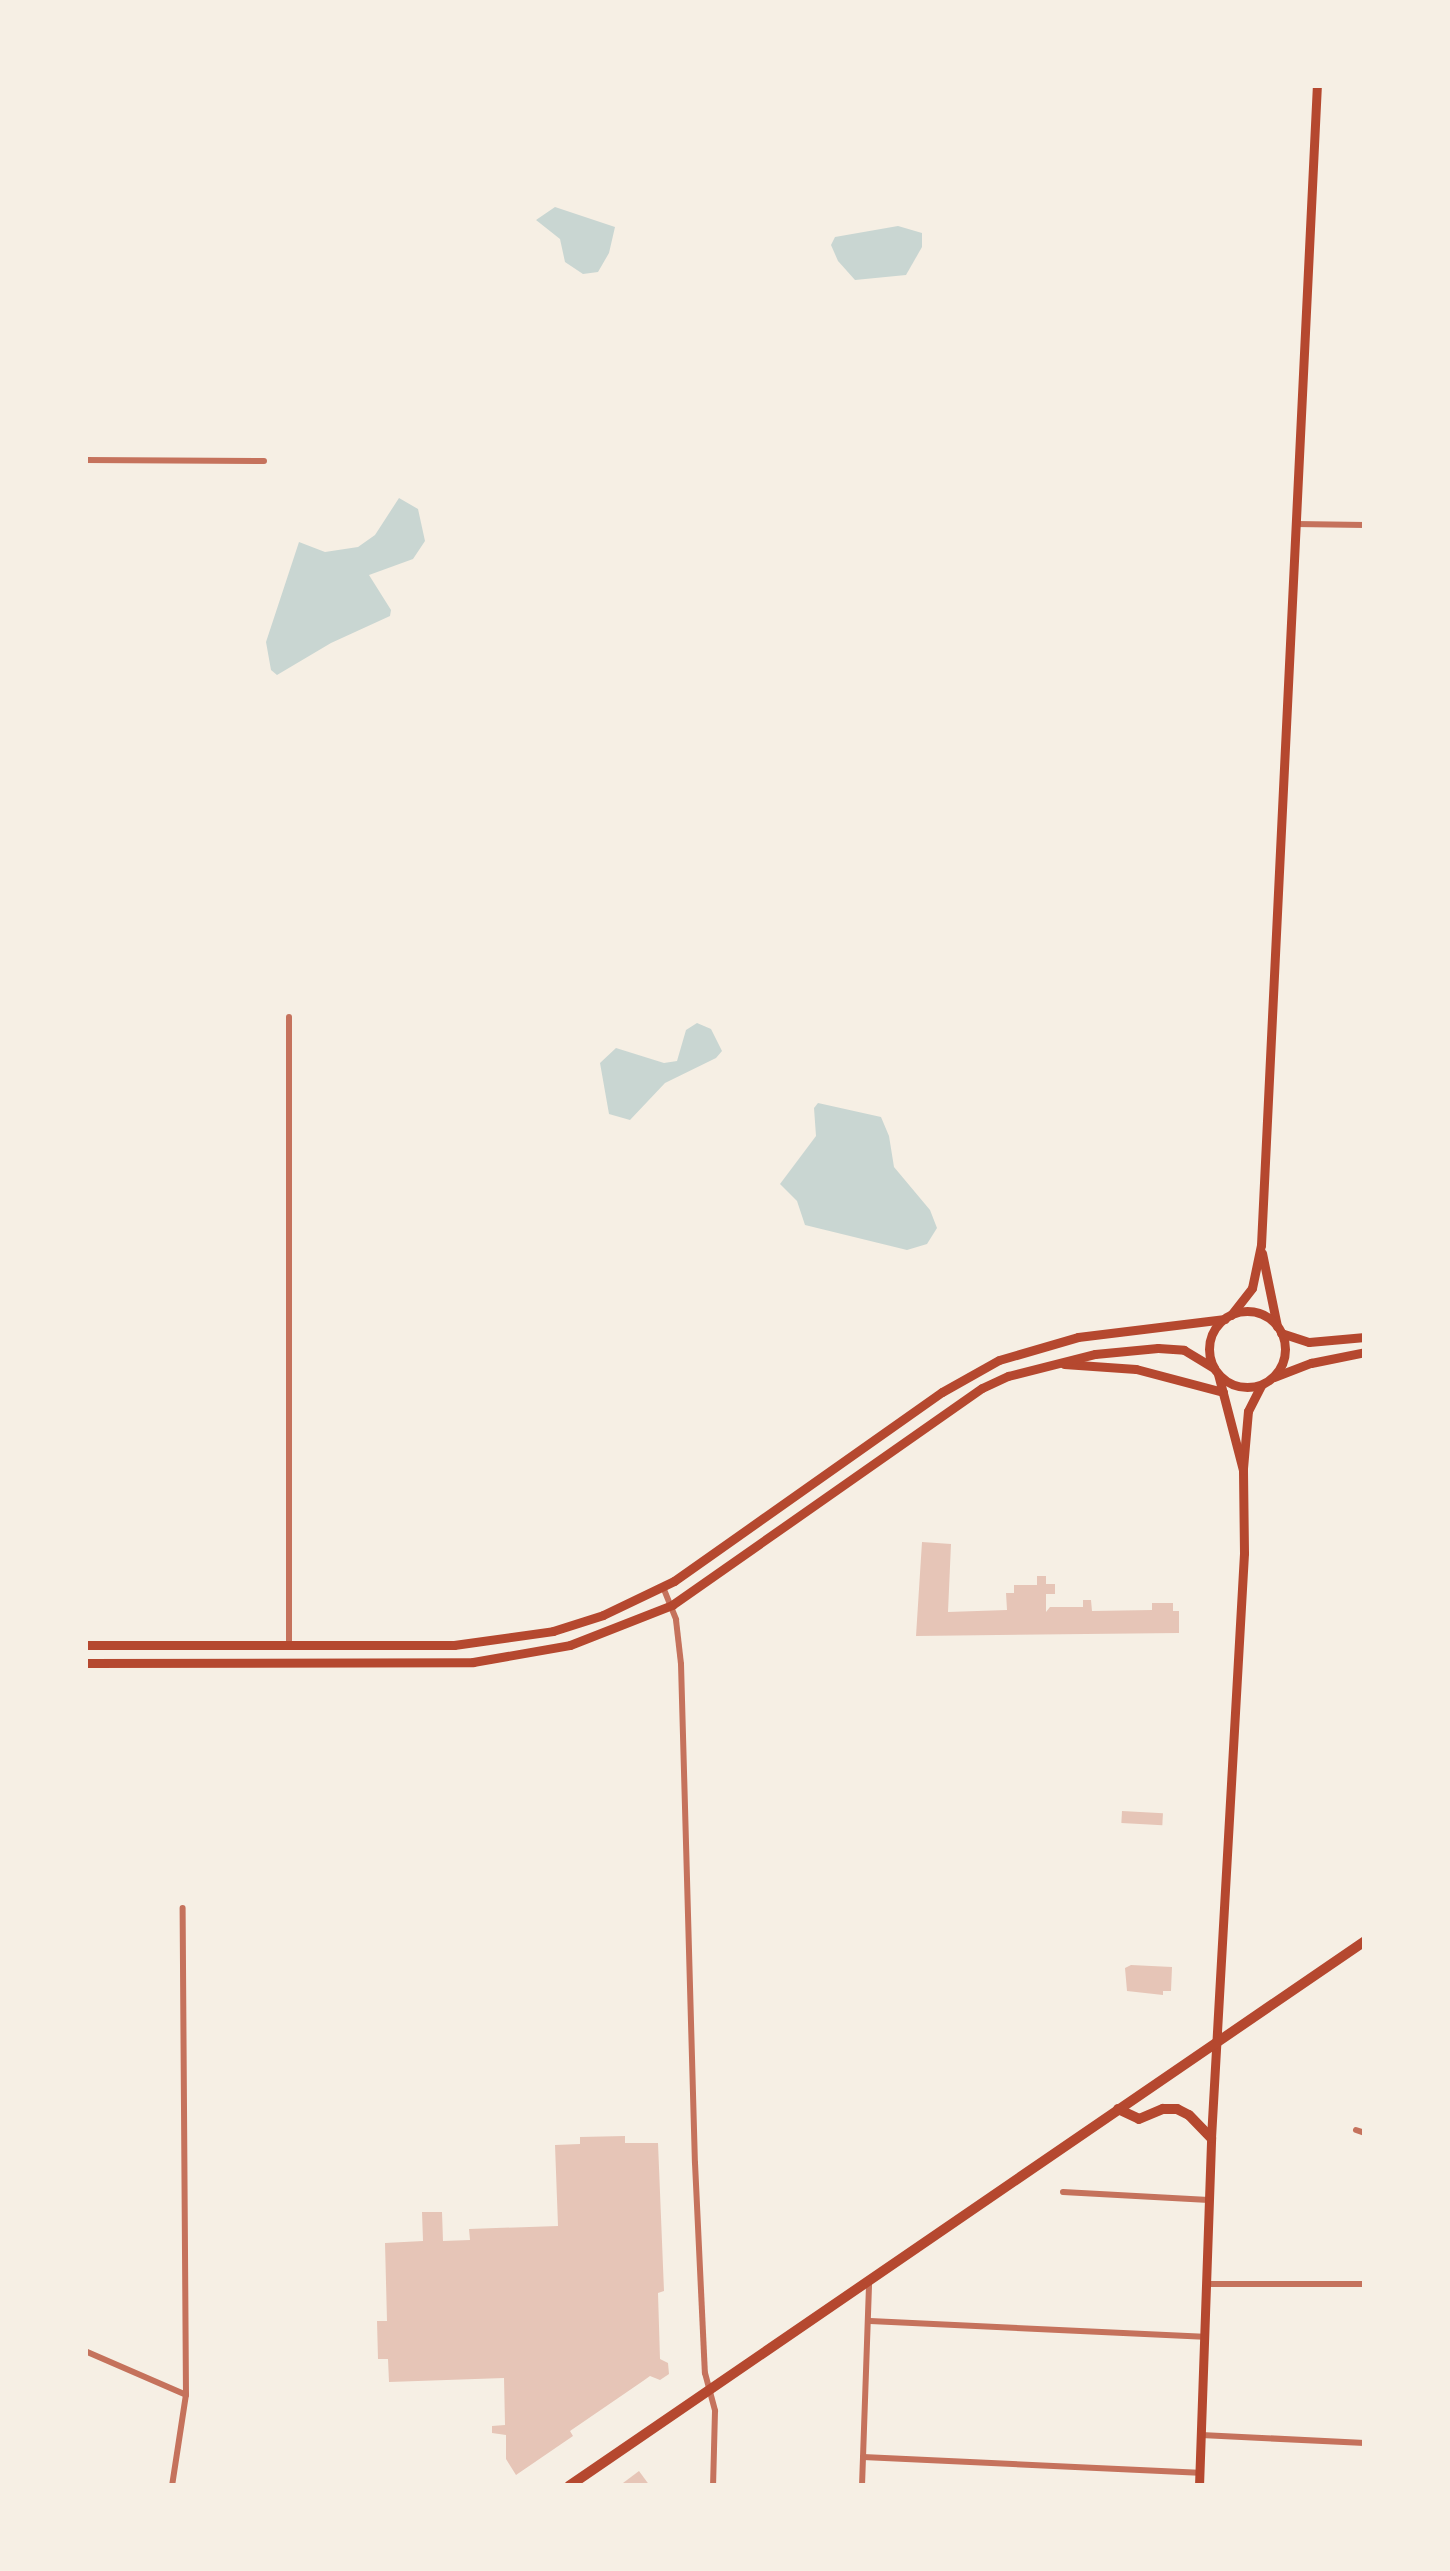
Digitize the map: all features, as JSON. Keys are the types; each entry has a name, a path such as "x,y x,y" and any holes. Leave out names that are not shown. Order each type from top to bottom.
{"main road":[{"path":"1243,1470 1210,1340 1252,1288 1261,1245 1317,85"},
{"path":"1198,2486 1212,2138 1244,1552 1243,1470 1248,1411 1284,1354 1261,1245"},
{"path":"85,1645 496,1641 603,1615 663,1587 942,1392 999,1360 1078,1337 1251,1312 1279,1330 1309,1342 1365,1337"},
{"path":"85,1663 473,1662 570,1645 672,1605 982,1388 1049,1363 1095,1354 1173,1348 1199,1357 1236,1386 1264,1383 1300,1366 1365,1352"},
{"path":"1049,1363 1136,1369 1222,1392"},
{"path":"568,2486 1365,1942"},
{"path":"1118,2109 1139,2118 1163,2109 1182,2110 1212,2138"}],"street":[{"path":"85,460 264,460"},
{"path":"1293,524 1365,526"},
{"path":"288,1017 289,1645"},
{"path":"663,1587 672,1605 681,1664 695,2163 705,2373 715,2411 712,2486"},
{"path":"172,2486 186,2394 183,1908"},
{"path":"1356,2130 1365,2133"},
{"path":"1064,2192 1211,2200"},
{"path":"862,2486 869,2282"},
{"path":"1208,2284 1365,2284"},
{"path":"870,2321 1206,2337"},
{"path":"85,2351 186,2394"},
{"path":"1201,2435 1365,2443"},
{"path":"863,2457 1199,2474"}],"shaded area":[{"path":"555,207 615,227 609,253 598,272 583,274 565,262 560,239 536,220"},
{"path":"898,226 922,233 922,247 906,275 855,280 838,261 831,245 835,237"},
{"path":"399,498 418,509 425,541 413,559 369,575 391,610 390,616 331,643 277,675 271,670 266,642 299,542 325,552 358,547 375,535"},
{"path":"697,1023 711,1029 722,1051 716,1058 665,1083 630,1120 609,1114 600,1063 616,1048 664,1063 677,1061 686,1030"},
{"path":"818,1103 881,1117 894,1167 930,1210 937,1228 927,1244 907,1250 805,1225 797,1201 780,1184 816,1136 814,1108"}],"building":[{"path":"922,1542 951,1544 948,1612 1007,1610 1006,1593 1014,1593 1014,1585 1037,1585 1037,1576 1046,1576 1046,1584 1055,1584 1055,1594 1046,1594 1046,1612 1050,1607 1083,1607 1083,1600 1091,1600 1092,1611 1152,1610 1152,1603 1173,1603 1173,1611 1179,1611 1179,1633 916,1636"},
{"path":"1122,1811 1163,1813 1162,1825 1121,1823"},
{"path":"1172,1967 1171,1991 1163,1991 1163,1995 1127,1991 1125,1968"},
{"path":"625,2136 625,2143 658,2143 664,2291 658,2293 660,2359 668,2363 669,2374 660,2380 650,2376 570,2431 573,2436 516,2475 506,2459 506,2435 492,2433 492,2426 505,2425 504,2378 389,2382 388,2359 378,2359 377,2321 387,2321 385,2243 423,2241 422,2212 442,2212 443,2241 470,2240 469,2229 558,2226 555,2145 580,2144 580,2137"},
{"path":"639,2471 650,2486 619,2486"}]}
